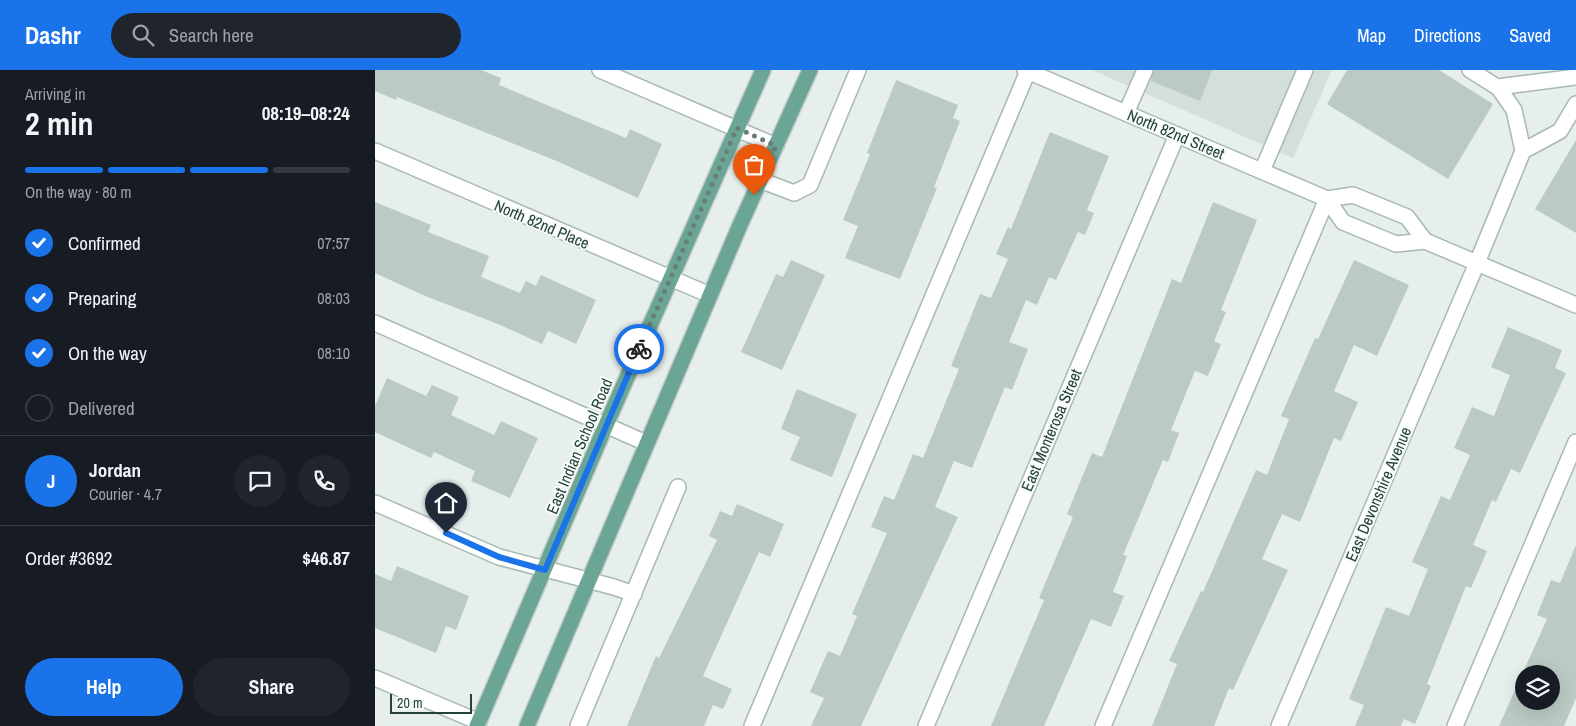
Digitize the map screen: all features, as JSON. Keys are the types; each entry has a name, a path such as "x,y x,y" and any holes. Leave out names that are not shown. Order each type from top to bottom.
{"main road":[{"name":"East Indian School Road","path":"478,724 606,425 763,70"},
{"path":"527,726 646,443 810,70"}],"street":[{"path":"600,70 776,146"},
{"path":"760,180 794,193 810,185 858,70"},
{"path":"1127,113 1145,70"},
{"path":"1262,172 1305,70"},
{"path":"1470,70 1498,86 1514,110 1523,151 1560,130 1576,104"},
{"path":"753,726 1027,71"},
{"name":"North 82nd Street","path":"1027,71 1327,198 1353,195 1407,217 1425,241"},
{"path":"1498,86 1576,77"},
{"name":"East Monterosa Street","path":"925,726 1177,134"},
{"name":"North 82nd Place","path":"375,151 710,295"},
{"name":"East Devonshire Avenue","path":"1279,726 1523,151"},
{"path":"1327,198 1343,222 1397,244 1425,241 1576,305"},
{"path":"1103,726 1327,198"},
{"path":"375,324 646,443"},
{"path":"1455,726 1576,442"},
{"path":"578,726 679,487"},
{"path":"375,502 499,557 634,594"},
{"path":"375,678 478,724"}],"shaded area":[{"path":"1092,70 1332,70 1293,158"}],"building":[{"path":"375,70 481,70 501,78 499,85 626,138 630,129 662,144 638,198 559,162 397,97 396,100 375,91"},
{"path":"1154,70 1212,70 1200,101 1151,81"},
{"path":"1347,70 1439,70 1493,104 1448,179 1327,104"},
{"path":"896,80 958,105 953,118 960,121 934,187 937,188 900,279 845,258 858,226 843,220 870,154 867,153"},
{"path":"1050,132 1109,156 1087,210 1094,213 1085,235 1078,232 1056,280 1049,277 1037,305 1026,300 1009,342 1028,349 1012,390 1005,387 972,468 954,461 935,507 958,517 861,726 811,726 824,698 810,692 828,651 840,656 857,616 852,614 887,533 871,527 884,496 894,500 913,454 923,458 959,369 951,366 980,294 991,298 1008,259 996,254 1008,227 1011,229"},
{"path":"1576,140 1576,233 1535,209"},
{"path":"375,202 431,225 428,232 489,256 481,277 520,293 526,281 536,286 541,275 596,300 576,344 548,331 542,344 498,324 425,296 375,273"},
{"path":"1213,202 1257,220 1221,310 1226,312 1214,341 1221,344 1208,376 1195,371 1171,430 1179,433 1168,462 1163,460 1123,555 1127,556 1113,592 1124,596 1111,627 1091,619 1044,726 991,726 1044,600 1039,598 1073,517 1067,514 1092,453 1102,457 1172,279 1181,283"},
{"path":"791,260 825,275 782,370 741,352 776,274 783,277"},
{"path":"1354,260 1409,285 1377,356 1354,345 1334,391 1358,402 1341,441 1334,438 1300,522 1282,514 1262,559 1288,570 1233,690 1229,688 1214,726 1152,726 1177,664 1169,661 1201,591 1203,592 1256,470 1267,475 1289,419 1281,416 1315,338 1318,339"},
{"path":"1508,327 1562,350 1555,368 1566,373 1520,473 1511,469 1496,502 1492,500 1473,545 1487,551 1471,588 1466,586 1427,684 1431,686 1415,724 1404,719 1401,726 1355,726 1364,705 1349,699 1386,607 1409,616 1428,569 1412,562 1441,496 1450,500 1470,455 1454,448 1472,407 1494,416 1510,375 1491,367"},
{"path":"387,378 426,396 432,385 459,397 451,415 494,435 501,421 538,438 510,498 471,481 475,471 434,452 431,458 375,432 375,406"},
{"path":"797,389 857,414 832,477 790,460 800,437 781,429"},
{"path":"737,504 784,524 770,557 759,552 703,676 732,689 723,709 713,705 704,726 627,726 656,656 659,658 717,540 709,536 720,511 732,516"},
{"path":"1576,545 1576,698 1564,726 1499,726 1515,690 1515,710 1560,710 1560,665 1526,665 1547,619 1537,615 1551,580 1560,583"},
{"path":"397,566 469,596 456,630 446,626 436,653 375,628 375,574 391,581"}],"way so far":[{"path":"639,349 737,128 776,146 754,195"}],"route":[{"path":"446,533 499,557 545,570 639,349"}]}
